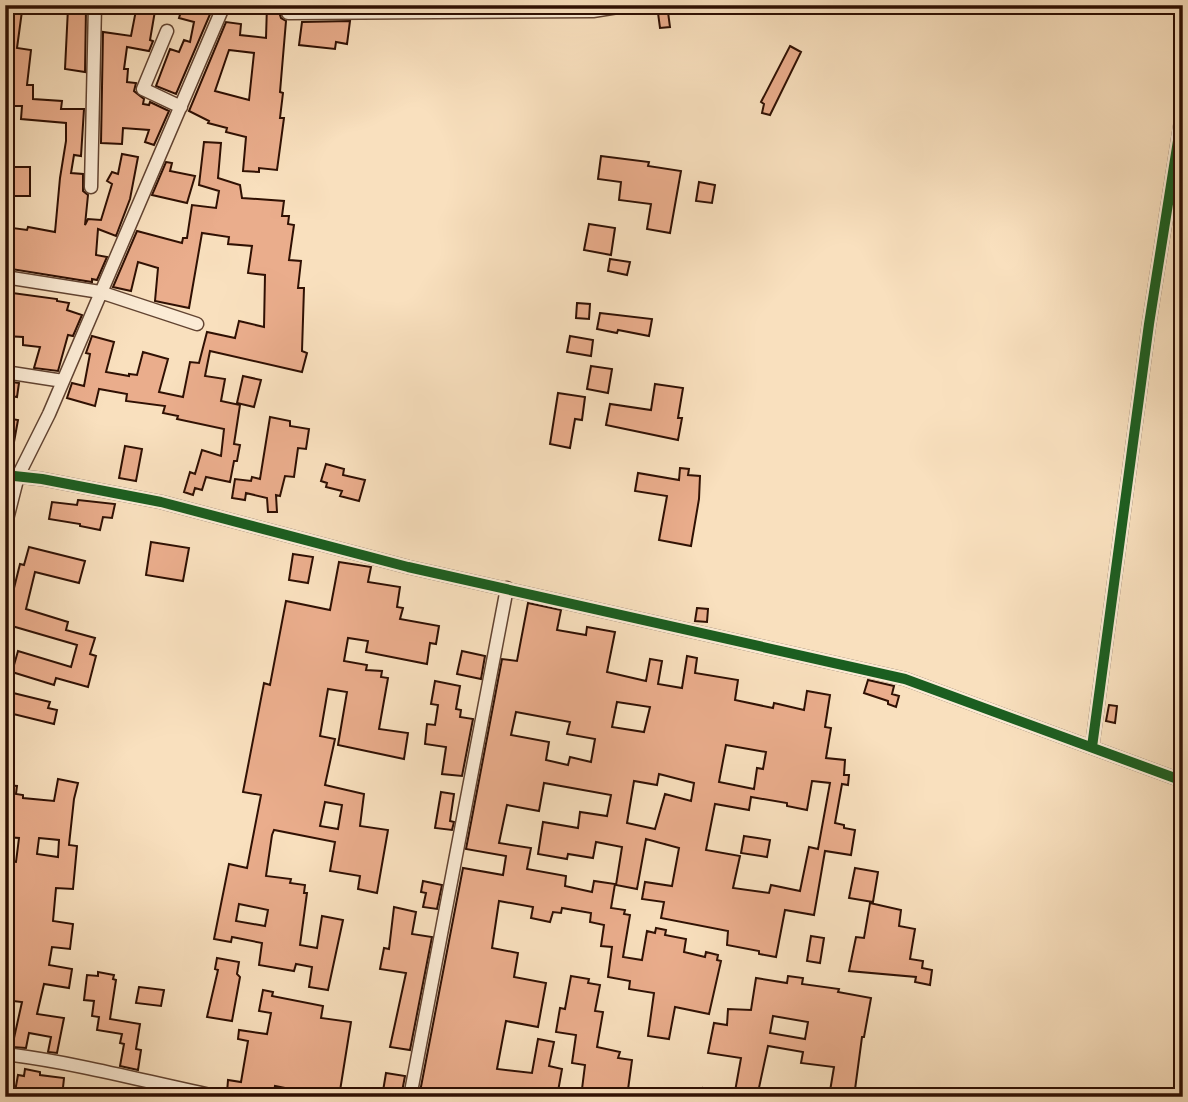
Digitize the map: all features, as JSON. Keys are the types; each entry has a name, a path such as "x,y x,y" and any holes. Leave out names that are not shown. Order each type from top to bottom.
{"street":[{"path":"91,187 95,5"},
{"path":"5,527 12,475 62,381 224,5"},
{"path":"288,13 593,11 630,5"},
{"path":"840,5 847,5"},
{"path":"167,31 143,89 181,107"},
{"path":"1092,747 1149,324 1183,109"},
{"path":"5,277 100,292 197,324"},
{"path":"5,372 62,381"},
{"path":"12,475 160,502 408,567 905,679 1183,781"},
{"path":"410,1097 507,588"},
{"path":"13,1055 63,1062 220,1097"}],"building":[{"path":"5,5 20,5 19,11 22,11 17,48 31,50 27,85 33,85 33,99 62,101 61,109 84,109 81,156 74,155 71,173 83,174 83,191 88,195 85,225 88,219 101,220 112,184 107,181 112,172 118,174 122,154 138,157 130,199 116,236 98,229 96,255 107,257 97,280 92,279 92,282 5,268 13,228 27,230 28,227 55,232 66,123 21,119 22,106 5,106"},
{"path":"137,5 156,5 150,40 153,41 149,51 127,47 124,69 128,69 127,82 136,83 134,91 144,99 143,104 149,105 150,102 169,111 154,145 145,142 149,130 123,128 122,144 101,143 103,32 131,36"},
{"path":"183,5 214,5 176,94 156,86 170,49 179,52 184,40 190,42 194,22 179,18"},
{"path":"267,5 284,5 279,12 281,18 286,21 280,92 283,93 280,118 284,118 277,170 259,168 259,172 243,171 246,137 226,132 227,128 208,123 209,121 189,111 226,22 241,24 240,35 266,38","holes":["229,50 254,53 249,100 215,91"]},
{"path":"68,8 86,8 85,72 65,69"},
{"path":"668,12 670,27 660,28 658,13"},
{"path":"350,21 347,44 336,42 335,49 299,45 302,22"},
{"path":"790,46 801,52 770,115 762,113 764,104 761,102"},
{"path":"204,142 221,143 218,178 240,185 242,198 284,201 282,216 289,216 288,224 294,225 289,260 301,261 298,288 304,288 302,351 307,353 302,372 210,351 205,376 225,379 221,401 240,405 234,444 240,445 230,482 206,477 202,490 195,488 193,495 184,492 190,472 195,474 202,450 221,456 224,429 177,419 178,416 163,413 165,406 126,401 127,394 99,389 95,406 67,398 72,383 84,386 90,354 86,353 92,336 114,342 106,372 137,375 143,352 168,359 159,392 183,397 190,362 199,363 207,332 235,338 239,321 264,327 265,275 248,273 252,246 228,244 229,237 202,233 189,308 155,301 158,268 138,262 131,291 113,287 137,231 182,243 183,238 187,238 192,205 216,208 219,191 199,185"},
{"path":"601,156 649,162 648,166 681,171 670,233 647,229 651,204 619,200 621,182 598,179"},
{"path":"166,162 172,163 170,171 195,176 187,203 152,195"},
{"path":"9,167 30,167 30,196 5,196 5,186 9,186"},
{"path":"699,182 715,185 712,203 696,201"},
{"path":"589,224 615,228 611,255 584,250"},
{"path":"610,259 630,262 627,275 608,271"},
{"path":"5,292 57,299 69,303 67,310 82,315 73,336 68,335 58,371 34,368 40,347 23,345 23,337 5,336"},
{"path":"577,303 590,304 589,319 576,318"},
{"path":"600,313 652,319 649,336 597,329"},
{"path":"570,336 593,340 591,356 567,352"},
{"path":"591,366 612,369 608,393 587,389"},
{"path":"243,376 261,380 254,407 237,403"},
{"path":"5,381 19,383 17,397 5,395"},
{"path":"655,384 683,388 678,418 682,418 678,440 606,425 610,404 651,410"},
{"path":"558,393 585,397 582,420 575,419 570,448 550,444"},
{"path":"270,417 290,421 290,426 309,429 306,449 298,448 294,477 285,476 280,496 276,495 277,512 268,512 267,498 246,493 245,500 232,498 235,479 260,479"},
{"path":"5,418 18,420 10,464 5,464"},
{"path":"125,446 142,449 136,481 119,478"},
{"path":"326,464 344,469 343,475 365,480 359,501 340,496 342,491 326,487 327,483 321,481"},
{"path":"680,468 689,469 688,475 700,476 691,546 659,540 667,496 635,491 638,473 679,480"},
{"path":"78,500 115,504 112,518 103,517 100,530 49,519 52,502 77,505"},
{"path":"151,542 189,548 183,581 146,575"},
{"path":"29,547 85,561 79,583 35,572 26,609 68,622 66,630 95,638 90,654 96,656 88,687 56,678 54,685 12,672 18,651 71,667 77,645 5,624 20,564 24,565"},
{"path":"293,554 313,557 308,583 289,580"},
{"path":"339,562 371,567 368,582 400,587 397,607 403,608 400,619 439,626 436,644 430,643 427,664 366,652 368,641 348,638 344,661 367,665 366,670 382,671 381,677 388,678 379,729 408,733 404,759 338,745 347,692 328,689 320,736 335,739 325,785 364,794 360,826 388,830 377,893 358,889 360,876 330,871 335,842 274,830 272,835 266,876 291,879 290,883 305,885 304,893 307,893 300,945 317,948 322,916 343,920 328,990 309,987 312,967 296,964 294,971 259,965 262,943 232,937 231,942 214,939 229,864 247,868 261,795 243,792 264,683 270,685 286,601 330,610","holes":["325,802 342,805 338,829 320,826","239,904 268,910 265,926 236,921"]},
{"path":"528,603 561,610 557,630 586,635 587,627 615,632 607,672 646,681 650,659 662,661 658,684 682,688 687,656 697,658 695,673 738,680 735,700 773,708 774,703 804,710 807,691 830,695 825,727 831,728 826,758 845,760 844,775 849,775 848,785 842,784 835,823 855,830 851,855 825,851 814,915 785,910 776,957 759,954 759,951 727,945 728,931 661,918 664,902 642,899 645,882 672,886 679,848 646,839 637,889 616,885 622,847 596,842 593,858 568,854 567,859 538,854 543,822 578,828 580,812 607,816 611,795 544,783 539,811 507,805 499,843 531,848 527,869 566,876 565,886 592,892 594,881 615,884 611,908 625,910 624,914 630,915 623,957 642,960 647,931 655,933 656,928 666,930 665,935 686,939 684,952 705,957 706,952 718,955 717,960 721,961 709,1014 675,1007 669,1039 648,1036 654,993 629,989 630,981 608,977 612,947 601,946 604,925 590,922 591,913 562,908 561,913 553,912 550,922 531,918 533,907 499,901 492,948 518,953 514,977 546,983 538,1027 506,1021 497,1069 532,1073 538,1039 554,1042 549,1066 562,1069 557,1097 526,1097 527,1093 493,1090 492,1097 419,1097 463,868 503,875 506,856 466,849 502,659 517,661","holes":["617,702 650,707 644,732 612,727","516,712 570,722 567,734 595,739 591,762 570,757 568,765 546,760 549,742 511,735","726,745 766,752 763,769 757,768 754,789 719,782","659,774 694,783 691,801 665,794 655,829 627,823 634,781 657,785","812,781 830,783 818,849 809,847 800,891 771,885 769,893 733,888 740,856 706,850 715,804 749,810 751,797 787,803 787,806 807,810"]},
{"path":"697,608 708,609 707,622 695,621"},
{"path":"462,651 485,656 481,679 457,674"},
{"path":"868,680 894,686 892,694 899,696 896,707 888,704 888,701 864,693"},
{"path":"435,681 460,686 456,709 461,710 460,717 473,719 462,776 442,774 446,747 425,744 427,724 435,725 438,705 431,704"},
{"path":"5,691 50,702 48,708 57,710 54,724 5,712"},
{"path":"1109,705 1117,706 1115,723 1106,721"},
{"path":"58,779 78,783 69,845 77,846 73,889 56,888 53,921 73,924 70,949 52,947 49,965 72,969 69,988 44,984 37,1014 64,1018 57,1053 48,1052 51,1037 29,1033 26,1048 12,1047 22,1002 5,1000 5,903 8,883 5,883 8,861 16,862 19,838 5,837 5,785 17,786 16,794 23,795 23,798 54,801","holes":["39,838 59,840 58,857 37,854"]},
{"path":"441,792 454,794 450,821 454,822 452,830 435,828"},
{"path":"744,836 770,840 767,857 741,853"},
{"path":"855,868 878,872 873,902 849,898"},
{"path":"423,881 442,885 437,909 423,907 426,893 421,892"},
{"path":"870,903 901,910 899,926 915,929 910,959 923,961 922,968 932,970 930,985 915,982 916,977 849,971 856,937 864,938"},
{"path":"394,907 416,912 412,934 432,937 410,1050 390,1047 406,973 380,969 384,948 389,949"},
{"path":"811,936 824,938 820,963 807,961"},
{"path":"217,958 239,962 237,974 240,977 232,1021 207,1017 218,970 215,969"},
{"path":"98,972 114,975 113,979 116,980 110,1019 140,1024 136,1049 141,1050 138,1070 120,1066 124,1044 120,1043 122,1034 97,1030 99,1017 92,1016 94,1001 84,1000 87,975 98,976"},
{"path":"571,976 589,979 588,983 600,985 595,1011 603,1012 597,1047 620,1052 618,1058 632,1060 627,1097 581,1097 585,1065 572,1063 576,1035 556,1032 560,1008 565,1009"},
{"path":"788,976 803,978 802,984 839,989 838,992 871,998 862,1037 854,1097 829,1097 834,1067 801,1063 803,1052 768,1046 757,1097 734,1097 741,1058 708,1053 714,1023 727,1025 728,1009 751,1010 756,978 787,983","holes":["773,1016 808,1022 805,1039 770,1033"]},
{"path":"139,987 164,990 161,1006 136,1003"},
{"path":"263,990 273,992 272,996 323,1006 321,1018 351,1022 339,1097 310,1097 310,1093 275,1086 273,1097 245,1097 227,1093 228,1080 241,1082 248,1041 238,1039 239,1030 267,1034 271,1013 259,1011"},
{"path":"25,1069 40,1072 40,1075 64,1078 62,1097 14,1097 18,1075 24,1076"},
{"path":"386,1073 405,1076 401,1097 382,1097"},
{"path":"703,1088 728,1092 728,1097 702,1097"}],"cycle path":[{"path":"1092,747 1149,324 1183,109"},
{"path":"5,475 42,479 161,502 408,567 905,679 1183,781"}]}
